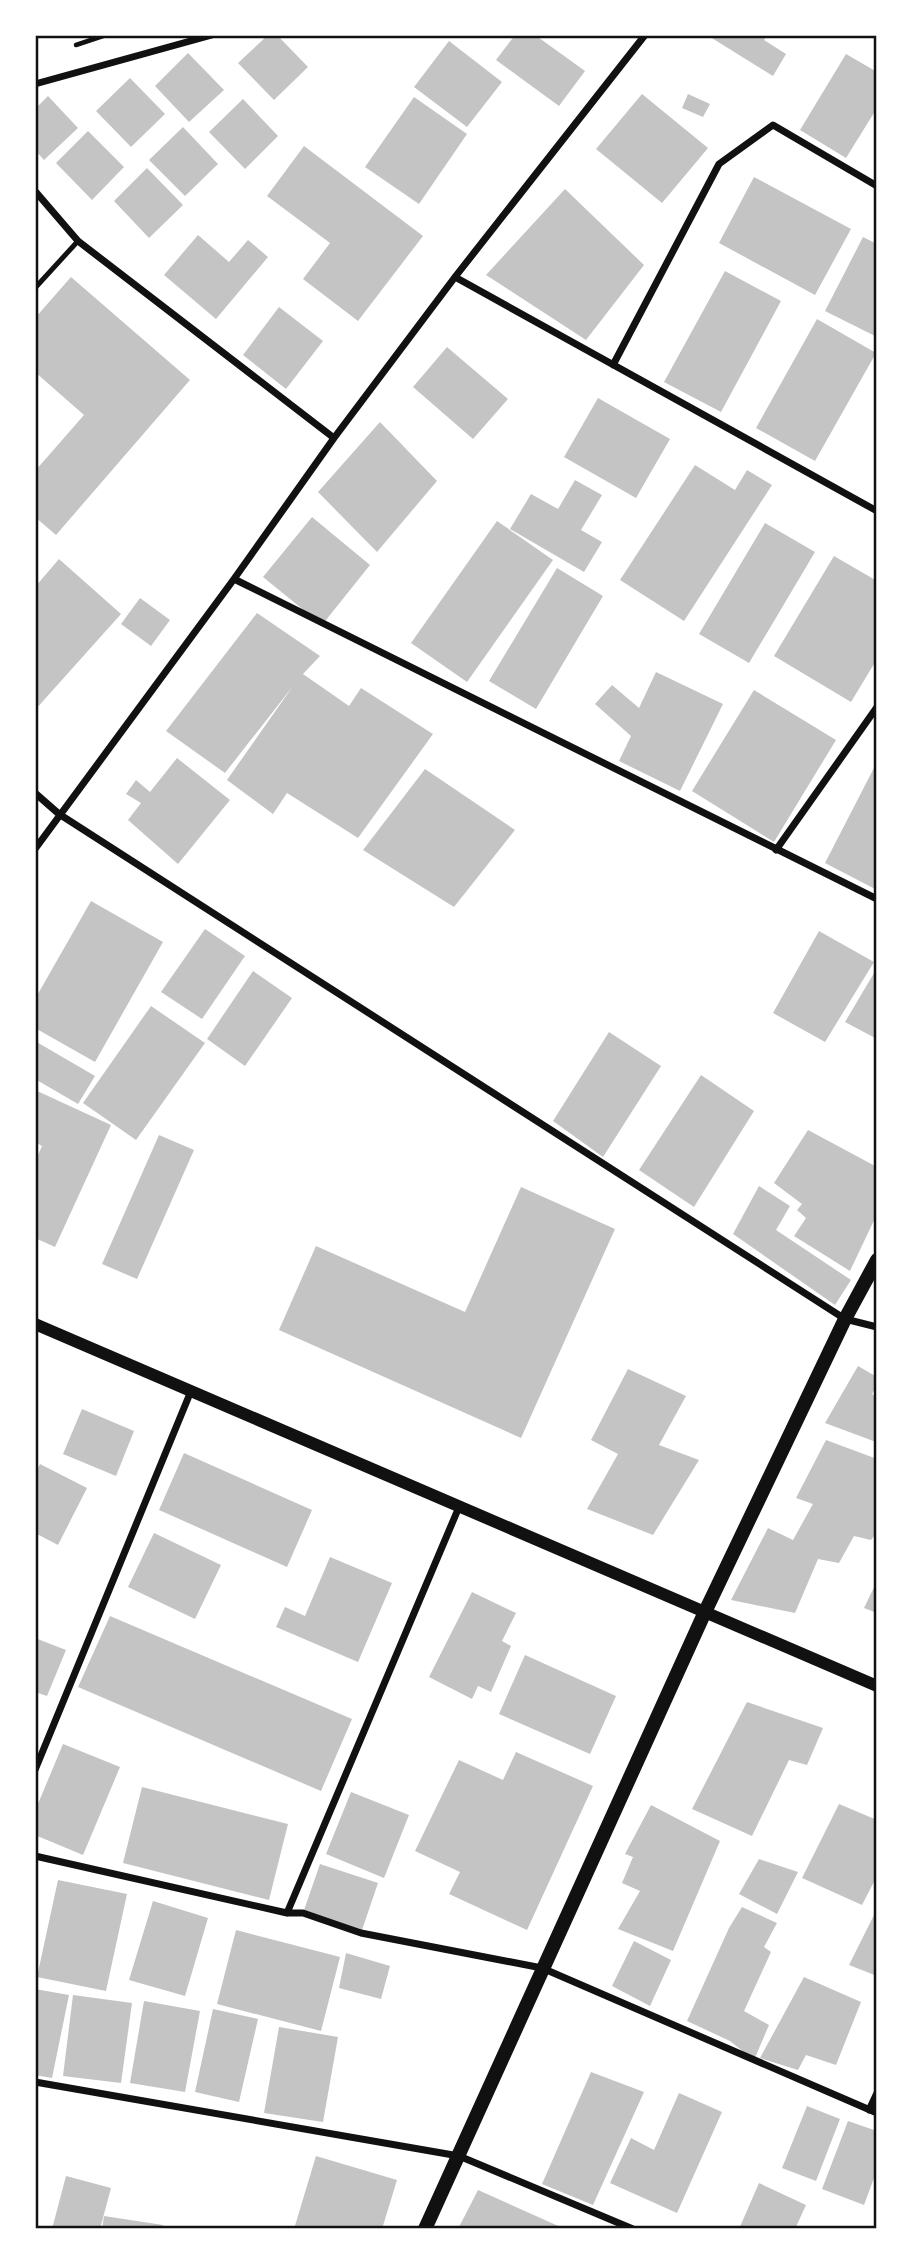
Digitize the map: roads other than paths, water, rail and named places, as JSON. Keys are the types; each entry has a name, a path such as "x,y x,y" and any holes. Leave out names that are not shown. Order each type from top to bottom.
{"main road":[{"path":"425,2229 704,1614 845,1320 877,1260"}],"street":[{"path":"35,85 212,35"},
{"path":"35,849 334,438 455,277 645,35"},
{"path":"613,365 719,164 773,125 877,186"},
{"path":"35,191 78,242 334,438"},
{"path":"455,277 877,511"},
{"path":"234,579 877,899"},
{"path":"776,850 877,707"},
{"path":"35,793 59,814 845,1320 877,1327"},
{"path":"35,1324 704,1614 877,1686"},
{"path":"35,1770 191,1391"},
{"path":"287,1913 458,1507"},
{"path":"35,1856 287,1913 303,1913 361,1933 542,1968 873,2112 877,2093"},
{"path":"35,2082 459,2156 633,2229"}],"lane":[{"path":"35,288 78,242"}]}
